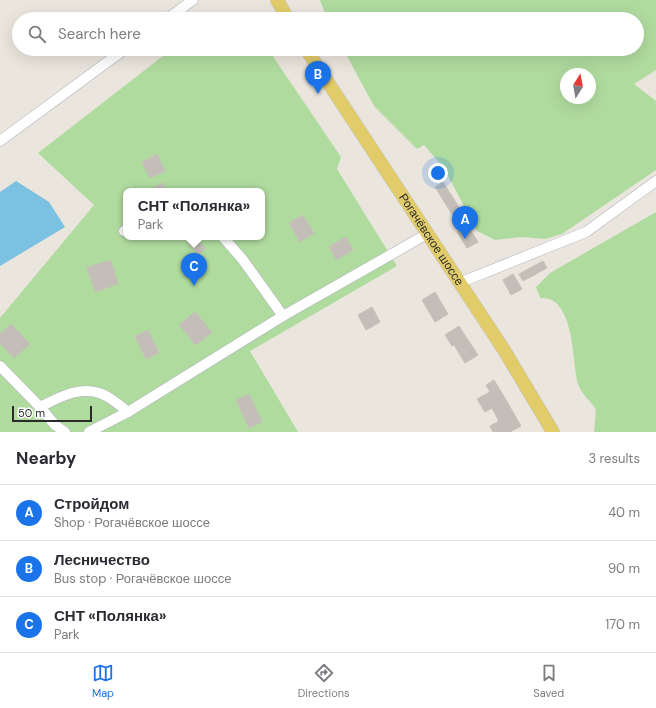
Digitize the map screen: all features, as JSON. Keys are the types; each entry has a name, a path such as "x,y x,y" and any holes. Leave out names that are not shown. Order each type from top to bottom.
{"main road":[{"path":"277,0 284,12"},
{"name":"Рогачёвское шоссе","path":"311,56 504,350 553,432"}],"lane":[{"path":"176,12 193,0"},
{"path":"0,141 116,56"},
{"path":"459,283 586,232 656,182"},
{"path":"89,432 128,412 283,316 427,234"},
{"path":"226,240 243,260 283,316"},
{"path":"0,366 40,407 55,425 65,432"},
{"path":"40,407 61,396 76,392 92,391 108,397 128,412"}],"green space":[{"path":"320,0 656,0 656,70 634,84 656,101 656,170 562,234 545,239 522,237 495,240 477,231 444,168 424,145 417,149 374,106 347,56 644,56 644,12 324,12"},
{"path":"163,56 273,56 341,157 337,169 397,266 250,351 298,432 0,432 0,318 94,205 38,153"},
{"path":"656,212 656,432 594,432 596,409 583,394 578,384 573,346 566,318 560,307 551,300 540,298 536,287 550,273"}],"water":[{"path":"16,181 49,202 65,227 0,266 0,192"}],"building":[{"path":"157,154 165,171 150,178 142,162"},
{"path":"443,182 460,209 452,214 435,187"},
{"path":"162,183 165,188 154,188"},
{"path":"303,215 314,233 300,242 289,223"},
{"path":"467,225 478,242 467,248 457,232"},
{"path":"346,237 353,250 336,260 329,247"},
{"path":"186,240 198,240 205,249 198,255"},
{"path":"111,260 118,284 95,292 87,267"},
{"path":"543,261 547,268 523,281 519,274"},
{"path":"513,274 522,289 511,295 503,280"},
{"path":"435,292 448,314 435,322 422,300"},
{"path":"372,307 380,322 366,330 358,315"},
{"path":"195,312 212,332 196,345 179,325"},
{"path":"11,324 30,344 14,358 0,343 0,334"},
{"path":"459,326 466,337 452,346 445,335"},
{"path":"148,330 159,353 146,359 135,336"},
{"path":"466,337 478,355 465,363 454,345"},
{"path":"494,380 506,400 485,412 477,399 490,392 486,385"},
{"path":"249,394 262,422 249,428 236,400"},
{"path":"506,400 521,426 510,432 493,432 490,426 499,421 492,408"}],"place":[{"name":"Лесничество","path":"318,94"},
{"name":"Стройдом","path":"465,239"},
{"name":"СНТ «Полянка»","path":"194,286"}]}
